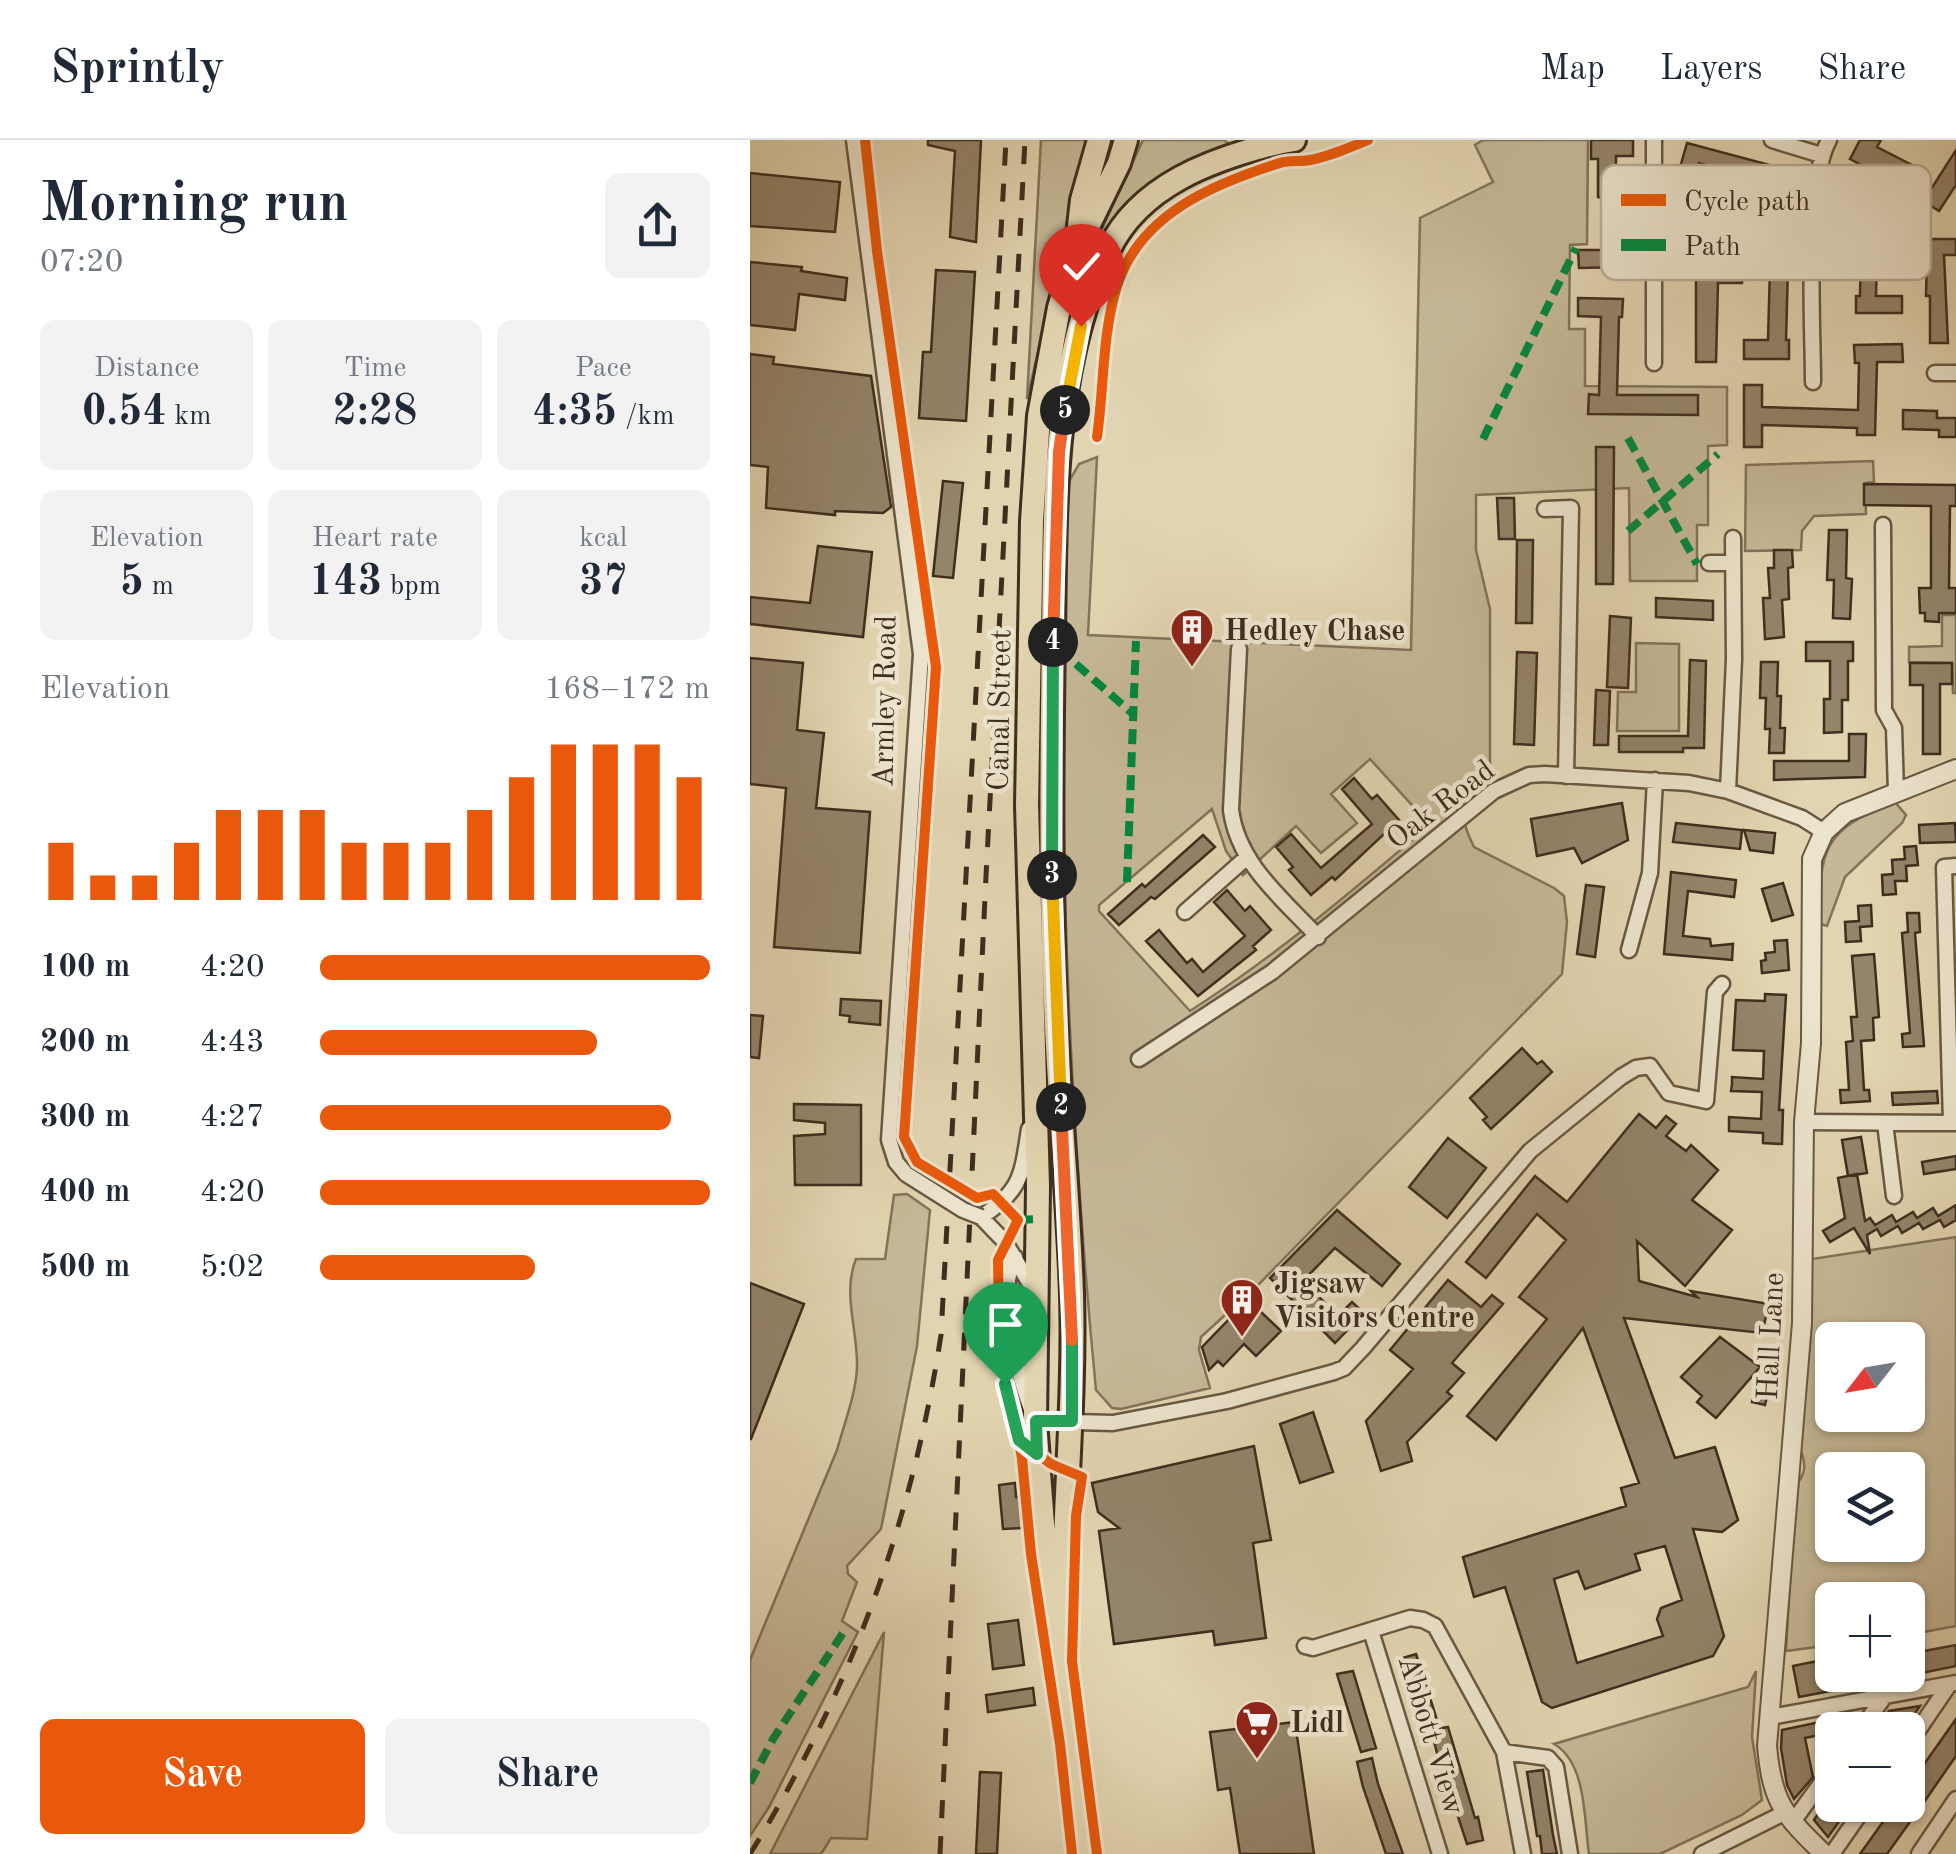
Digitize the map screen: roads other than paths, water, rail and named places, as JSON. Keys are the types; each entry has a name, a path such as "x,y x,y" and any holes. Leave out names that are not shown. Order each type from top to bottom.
{"main road":[{"path":"1075,253 1082,200 1099,140"},
{"name":"Canal Street","path":"1062,1674 1048,1589 1036,1421 1036,1082 1027,805 1035,443 1059,308 1075,253 1119,163 1126,140"},
{"name":"Canal Street","path":"1062,1674 1065,1495 1072,1421 1072,1296 1056,1025 1051,800 1054,592 1062,423 1091,290 1123,224 1146,199 1174,181 1279,141"},
{"path":"1062,1674 1084,1854"}],"street":[{"name":"Armley Road","path":"854,140 921,654 889,1140 896,1162 906,1174 981,1217 1015,1257 1037,1296"},
{"path":"1652,165 1654,140"},
{"path":"1772,140 1821,155"},
{"path":"1820,165 1829,140"},
{"path":"1653,280 1654,362"},
{"path":"1812,382 1813,280"},
{"path":"1935,372 1956,373"},
{"path":"1545,508 1570,508 1566,776"},
{"path":"1882,525 1884,710 1894,728 1896,792"},
{"path":"1728,791 1734,659 1733,538"},
{"path":"1708,563 1732,563"},
{"path":"1239,649 1231,810 1238,843 1246,858 1318,937"},
{"path":"1824,832 1845,813 1956,769"},
{"name":"Oak Road","path":"1139,1059 1199,1022 1318,937 1494,791 1529,775 1690,783 1728,791 1802,818 1824,832"},
{"path":"1629,950 1650,873 1655,780"},
{"name":"Hall Lane","path":"1824,832 1812,859 1802,1323 1767,1746 1770,1781 1788,1818 1824,1854"},
{"path":"1185,912 1246,858"},
{"path":"1804,1122 1953,1123 1944,866 1956,866"},
{"path":"1015,1257 1009,1268 1007,1292 1014,1360 1036,1421 1113,1423 1227,1401 1344,1368 1530,1151 1621,1077 1636,1068 1650,1066 1669,1093 1706,1101 1715,992 1722,984"},
{"path":"981,1217 1004,1203 1021,1180 1036,1082"},
{"path":"1885,1123 1894,1196"},
{"path":"1305,1646 1314,1648 1410,1618 1435,1626 1504,1752 1522,1854"},
{"name":"Abbott View","path":"1371,1631 1440,1854"},
{"path":"1770,1718 1953,1684"},
{"path":"1925,1722 1953,1684"},
{"path":"1873,1712 1885,1696"},
{"path":"1504,1752 1548,1758 1556,1768 1570,1854"},
{"path":"1702,1854 1788,1818 1815,1787"},
{"path":"1919,1854 1956,1799"},
{"path":"1832,1854 1854,1822"}],"railway":[{"path":"750,1854 818,1731 872,1604 913,1473 941,1335 1006,140"},
{"path":"940,1854 1025,140"}],"place":[{"name":"Hedley Chase","path":"1192,668"},
{"name":"Jigsaw Visitors Centre","path":"1242,1338"},
{"name":"Lidl","path":"1257,1760"}]}
